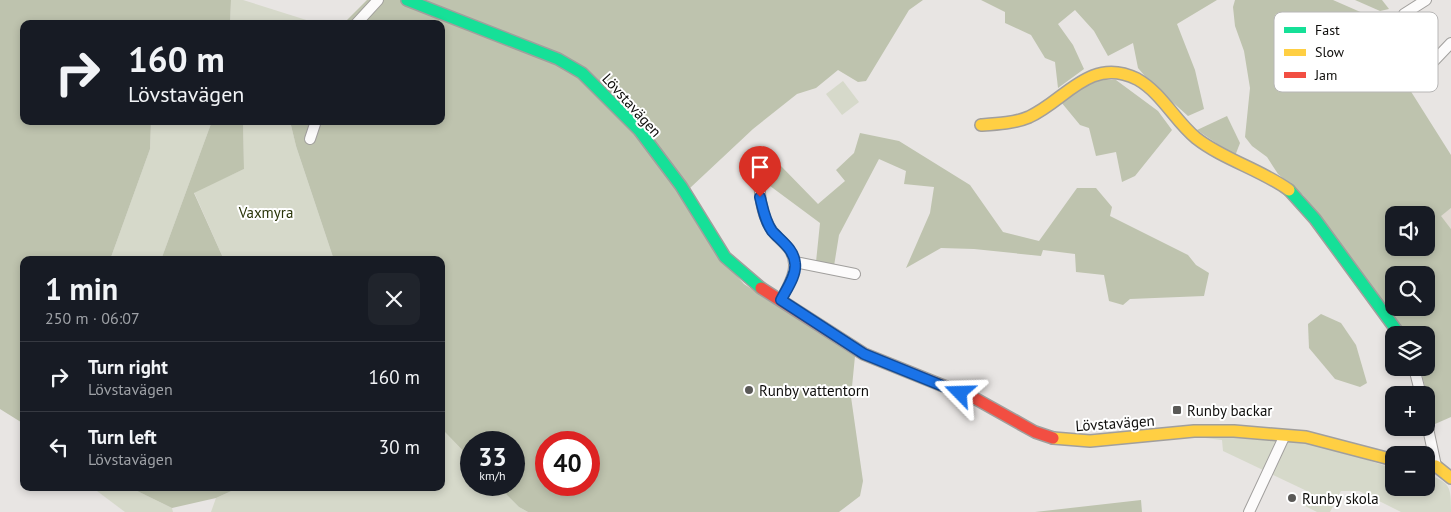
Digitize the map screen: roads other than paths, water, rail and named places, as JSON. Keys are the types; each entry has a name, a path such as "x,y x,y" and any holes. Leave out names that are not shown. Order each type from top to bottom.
{"street":[{"path":"360,20 378,0"},
{"name":"Lövstavägen","path":"407,0 558,59 582,73 639,130 680,186 725,256 752,282 864,354 976,399 1035,432 1056,439 1090,441 1211,430 1285,435 1319,440 1385,458"},
{"path":"1407,12 1426,0"},
{"path":"1438,57 1451,43"},
{"path":"981,125 1012,123 1030,116 1099,74 1114,72 1130,75 1162,101 1193,136 1214,152 1272,178 1295,197 1308,210 1393,326"},
{"path":"310,139 315,125"},
{"path":"759,179 764,215 771,230 790,250 796,262 793,274 781,300"},
{"path":"796,262 855,274"},
{"path":"1249,512 1285,435"},
{"path":"1435,468 1451,478"}],"place":[{"name":"Runby vattentorn","path":"749,390"},
{"name":"Runby backar","path":"1177,410"},
{"name":"Runby skola","path":"1292,498"}],"park label":[{"name":"Vaxmyra","path":"266,212"}]}
